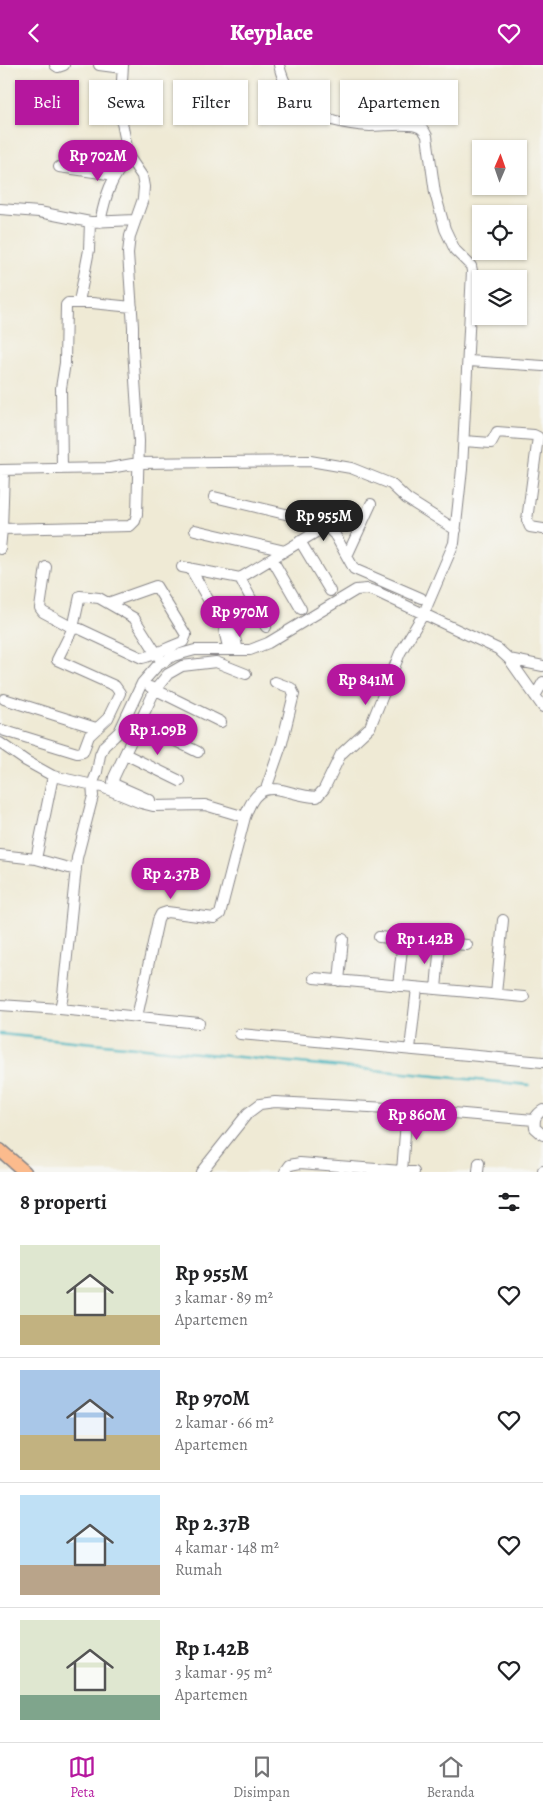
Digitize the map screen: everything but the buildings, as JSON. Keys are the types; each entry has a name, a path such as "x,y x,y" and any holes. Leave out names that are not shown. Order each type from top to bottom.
{"main road":[{"path":"0,1150 23,1171"}],"street":[{"path":"56,65 58,67 64,65"},
{"path":"2,529 67,529 133,525 137,514 139,441 128,253 134,220 143,199 144,187 142,176 129,157 120,113 123,67 99,65"},
{"path":"137,1017 158,920 161,914 167,912 214,918 220,914 244,817 249,804 258,794 266,789 274,789 317,797 324,789 341,754 370,727 400,653 424,613 450,555 456,530 469,361 472,271 471,266 455,251 445,229 435,193 429,142 426,132 416,126 369,126 346,123 310,112 291,93 283,81 279,65"},
{"path":"79,303 95,222 115,175 129,157"},
{"path":"59,167 115,175"},
{"path":"0,209 39,212 95,222 134,220"},
{"path":"62,469 61,388 65,363 66,305 68,303 79,303 132,307"},
{"path":"469,361 543,366"},
{"path":"464,441 491,443 497,432 534,435 538,437 527,521 530,527 543,529"},
{"path":"0,549 2,471 110,468 138,463 310,461 351,467 391,484 407,499 456,530"},
{"path":"214,497 320,522 335,535 354,569 421,598"},
{"path":"347,556 371,504"},
{"path":"232,650 237,642 231,631 224,627 186,567 240,578 326,526 334,507"},
{"path":"195,530 285,551"},
{"path":"300,541 330,591"},
{"path":"272,559 301,609"},
{"path":"46,567 40,608 43,612 73,628 80,629 142,658 183,642 186,635 156,586 108,603"},
{"path":"240,578 266,627"},
{"path":"60,1009 76,870 82,834 93,796 92,785 100,755 104,746 119,732 142,683 157,666 173,656 195,650 250,650 268,643 356,590 367,589 378,592 424,613 498,649 509,659 543,707"},
{"path":"2,730 77,753 83,752 89,736 108,718 120,693 115,686 57,660 73,628 80,596 99,598 134,618 162,663"},
{"path":"509,659 543,666"},
{"path":"150,800 116,785 113,781 155,690 168,674 182,666 216,662 246,674"},
{"path":"266,789 282,743 294,694 290,688 275,682"},
{"path":"535,696 543,682"},
{"path":"142,683 221,722"},
{"path":"4,699 96,728"},
{"path":"139,723 198,752"},
{"path":"0,743 26,761 53,776 92,785 153,806 199,804 244,817"},
{"path":"124,754 180,781"},
{"path":"36,859 53,776"},
{"path":"0,855 36,859 76,870"},
{"path":"496,994 503,920"},
{"path":"379,937 467,945"},
{"path":"339,981 343,939"},
{"path":"398,986 403,939"},
{"path":"436,989 440,943"},
{"path":"314,979 524,997"},
{"path":"410,1049 417,987"},
{"path":"0,1005 199,1023"},
{"path":"240,1034 543,1062"},
{"path":"201,1172 248,1113 260,1104 276,1102 311,1103 534,1120"},
{"path":"402,1171 406,1109"},
{"path":"543,1110 534,1120 535,1128 543,1135"},
{"path":"284,1172 290,1165 300,1163 353,1169 414,1172"}],"waterway":[{"path":"0,1034 529,1085"}]}
